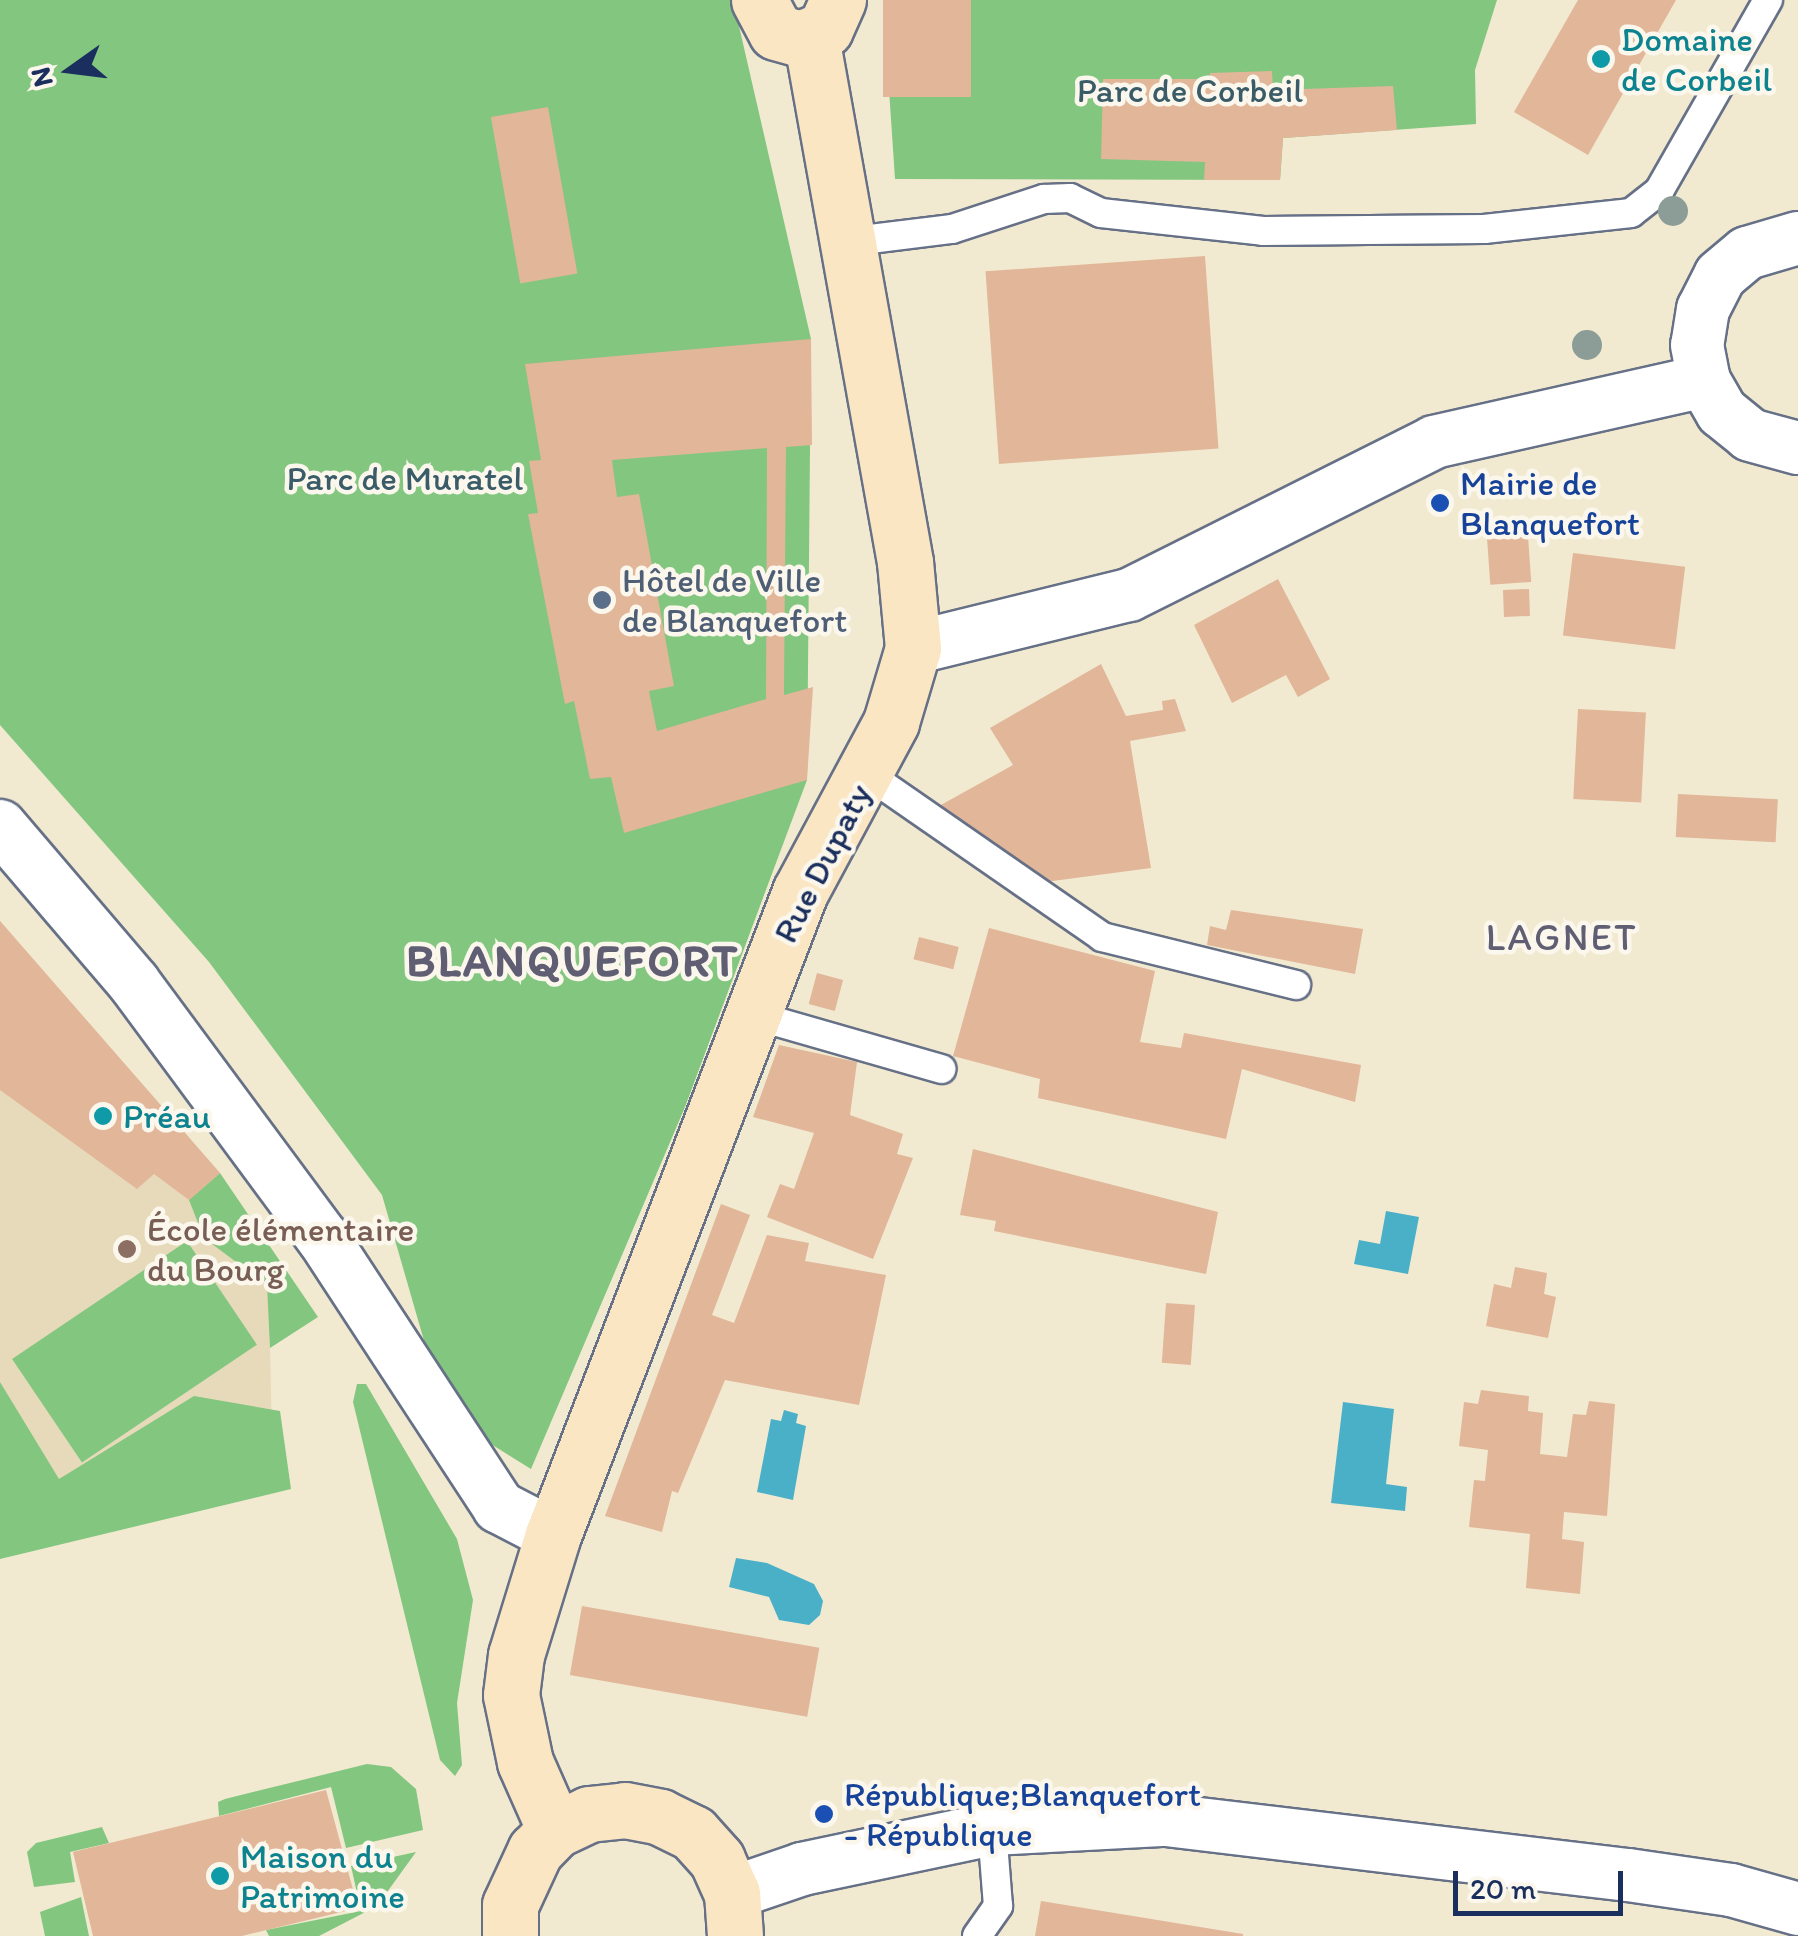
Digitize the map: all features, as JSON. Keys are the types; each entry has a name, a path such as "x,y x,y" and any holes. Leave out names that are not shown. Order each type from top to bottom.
{"street":[{"name":"Rue Dupaty","path":"555,1830 524,1762 511,1695 553,1535 800,892 867,774 914,648 904,562 846,242 824,18 776,32 760,0"},
{"path":"1798,238 1747,252 1720,276 1703,309 1698,345 1704,381 1722,412 1750,435 1798,448"},
{"path":"914,648 1129,595 1434,442 1704,381"},
{"path":"0,826 134,983 323,1238 499,1507 553,1535"},
{"path":"508,1936 519,1876 555,1830 589,1814 625,1810 660,1817 692,1834 717,1860 733,1915 802,1869 992,1829 1166,1820 1628,1875 1731,1890 1798,1909"}],"lane":[{"path":"846,242 952,229 1044,198 1070,198 1101,213 1263,231 1484,230 1631,214 1659,191 1768,0"},
{"path":"867,774 1102,937 1296,986"},
{"path":"753,1016 941,1069"},
{"path":"977,1936 998,1906 992,1829"}],"shaded area":[{"name":"École élémentaire du Bourg","path":"0,921 220,1173 204,1187 307,1312 270,1348 273,1479 0,1543"}],"green space":[{"name":"Parc de Muratel","path":"0,0 733,0 811,339 807,780 685,1107 531,1469 491,1444 427,1351 382,1195 209,962 0,725"},
{"name":"Parc de Corbeil","path":"883,0 1497,0 1475,70 1476,124 1283,138 1280,180 895,179"},
{"path":"220,1173 318,1317 270,1348 267,1285 204,1238 189,1200"},
{"path":"187,1241 257,1345 82,1463 12,1359"},
{"path":"0,1382 59,1479 194,1396 280,1411 291,1489 0,1559"},
{"path":"357,1384 366,1384 457,1539 473,1600 457,1703 462,1765 455,1776 440,1760 353,1402"},
{"path":"367,1764 391,1767 416,1789 423,1830 346,1848 331,1787 219,1816 218,1802 225,1799"},
{"path":"102,1827 109,1843 70,1852 75,1882 34,1887 27,1852 36,1843"},
{"path":"416,1852 377,1906 319,1936 269,1936 266,1930 361,1911 351,1866"},
{"path":"81,1897 89,1936 45,1936 40,1912"}],"water":[{"path":"1386,1211 1419,1217 1408,1274 1354,1264 1359,1240 1380,1244"},
{"path":"1343,1402 1394,1409 1386,1484 1407,1487 1405,1511 1331,1503"},
{"path":"784,1410 798,1414 796,1423 806,1426 793,1500 757,1492 771,1419 781,1421"},
{"path":"736,1558 767,1563 814,1584 823,1601 820,1615 809,1625 779,1620 769,1597 729,1587"}],"building":[{"path":"883,0 971,0 971,97 883,97"},
{"name":"Domaine de Corbeil","path":"1578,0 1676,0 1588,155 1514,112"},
{"path":"1272,71 1273,90 1393,86 1397,130 1283,138 1280,180 1204,180 1205,162 1101,159 1103,79 1210,79 1210,73"},
{"path":"548,107 577,273 520,284 491,117"},
{"path":"1205,256 1218,449 999,464 986,271"},
{"name":"Hôtel de Ville de Blanquefort","path":"811,339 812,445 786,447 784,695 813,687 807,780 624,833 611,777 590,779 574,701 565,704 528,514 538,513 529,461 541,460 525,364","holes":["767,448 766,699 657,731 649,691 674,686 639,494 617,497 612,460"]},
{"path":"1528,536 1531,582 1490,585 1487,539"},
{"path":"1573,553 1685,567 1675,649 1563,635"},
{"path":"1278,579 1330,679 1298,697 1286,675 1232,703 1194,625"},
{"path":"1529,589 1530,616 1504,617 1503,590"},
{"path":"1101,664 1126,716 1163,710 1162,701 1175,699 1186,731 1130,741 1151,868 1045,882 939,806 1013,765 990,728"},
{"path":"1578,709 1646,713 1641,802 1573,799"},
{"path":"1678,794 1778,799 1776,842 1676,837"},
{"path":"1231,910 1363,929 1355,974 1207,945 1210,926 1226,930"},
{"name":"Préau","path":"0,921 220,1173 189,1200 154,1174 137,1189 0,1090"},
{"path":"989,928 1155,971 1140,1042 1181,1048 1184,1033 1361,1065 1355,1102 1242,1069 1226,1139 1038,1098 1040,1079 953,1056"},
{"path":"919,937 959,947 953,969 913,959"},
{"path":"817,973 843,980 835,1011 809,1004"},
{"path":"779,1045 857,1062 850,1115 903,1134 897,1154 913,1158 873,1259 767,1217 780,1184 794,1189 814,1133 753,1117"},
{"path":"973,1149 1218,1212 1206,1274 994,1231 996,1221 960,1215"},
{"path":"721,1204 750,1215 712,1315 734,1323 767,1235 809,1243 805,1261 886,1275 859,1405 725,1380 678,1493 672,1491 662,1532 605,1516"},
{"path":"1515,1267 1547,1273 1544,1294 1556,1297 1548,1338 1486,1326 1494,1284 1511,1288"},
{"path":"1166,1303 1195,1305 1191,1365 1162,1363"},
{"path":"1481,1390 1529,1396 1528,1411 1543,1413 1540,1454 1567,1457 1573,1414 1586,1415 1589,1401 1615,1404 1607,1516 1564,1512 1562,1539 1584,1542 1580,1594 1526,1588 1530,1534 1469,1527 1474,1480 1485,1481 1488,1450 1459,1446 1464,1402 1478,1404"},
{"path":"582,1606 819,1648 807,1717 570,1675"},
{"path":"326,1790 358,1908 242,1936 93,1936 73,1852"},
{"path":"1041,1901 1243,1934 1243,1936 1035,1936"}],"place":[{"name":"Domaine de Corbeil","path":"1601,59"},
{"name":"Mairie de Blanquefort","path":"1440,503"},
{"name":"Hôtel de Ville de Blanquefort","path":"602,600"},
{"name":"Préau","path":"103,1116"},
{"name":"École élémentaire du Bourg","path":"127,1249"},
{"name":"République;Blanquefort - République","path":"824,1814"},
{"name":"Maison du Patrimoine","path":"220,1876"}],"district":[{"name":"LAGNET","path":"1562,938"},
{"name":"BLANQUEFORT","path":"573,961"}]}
